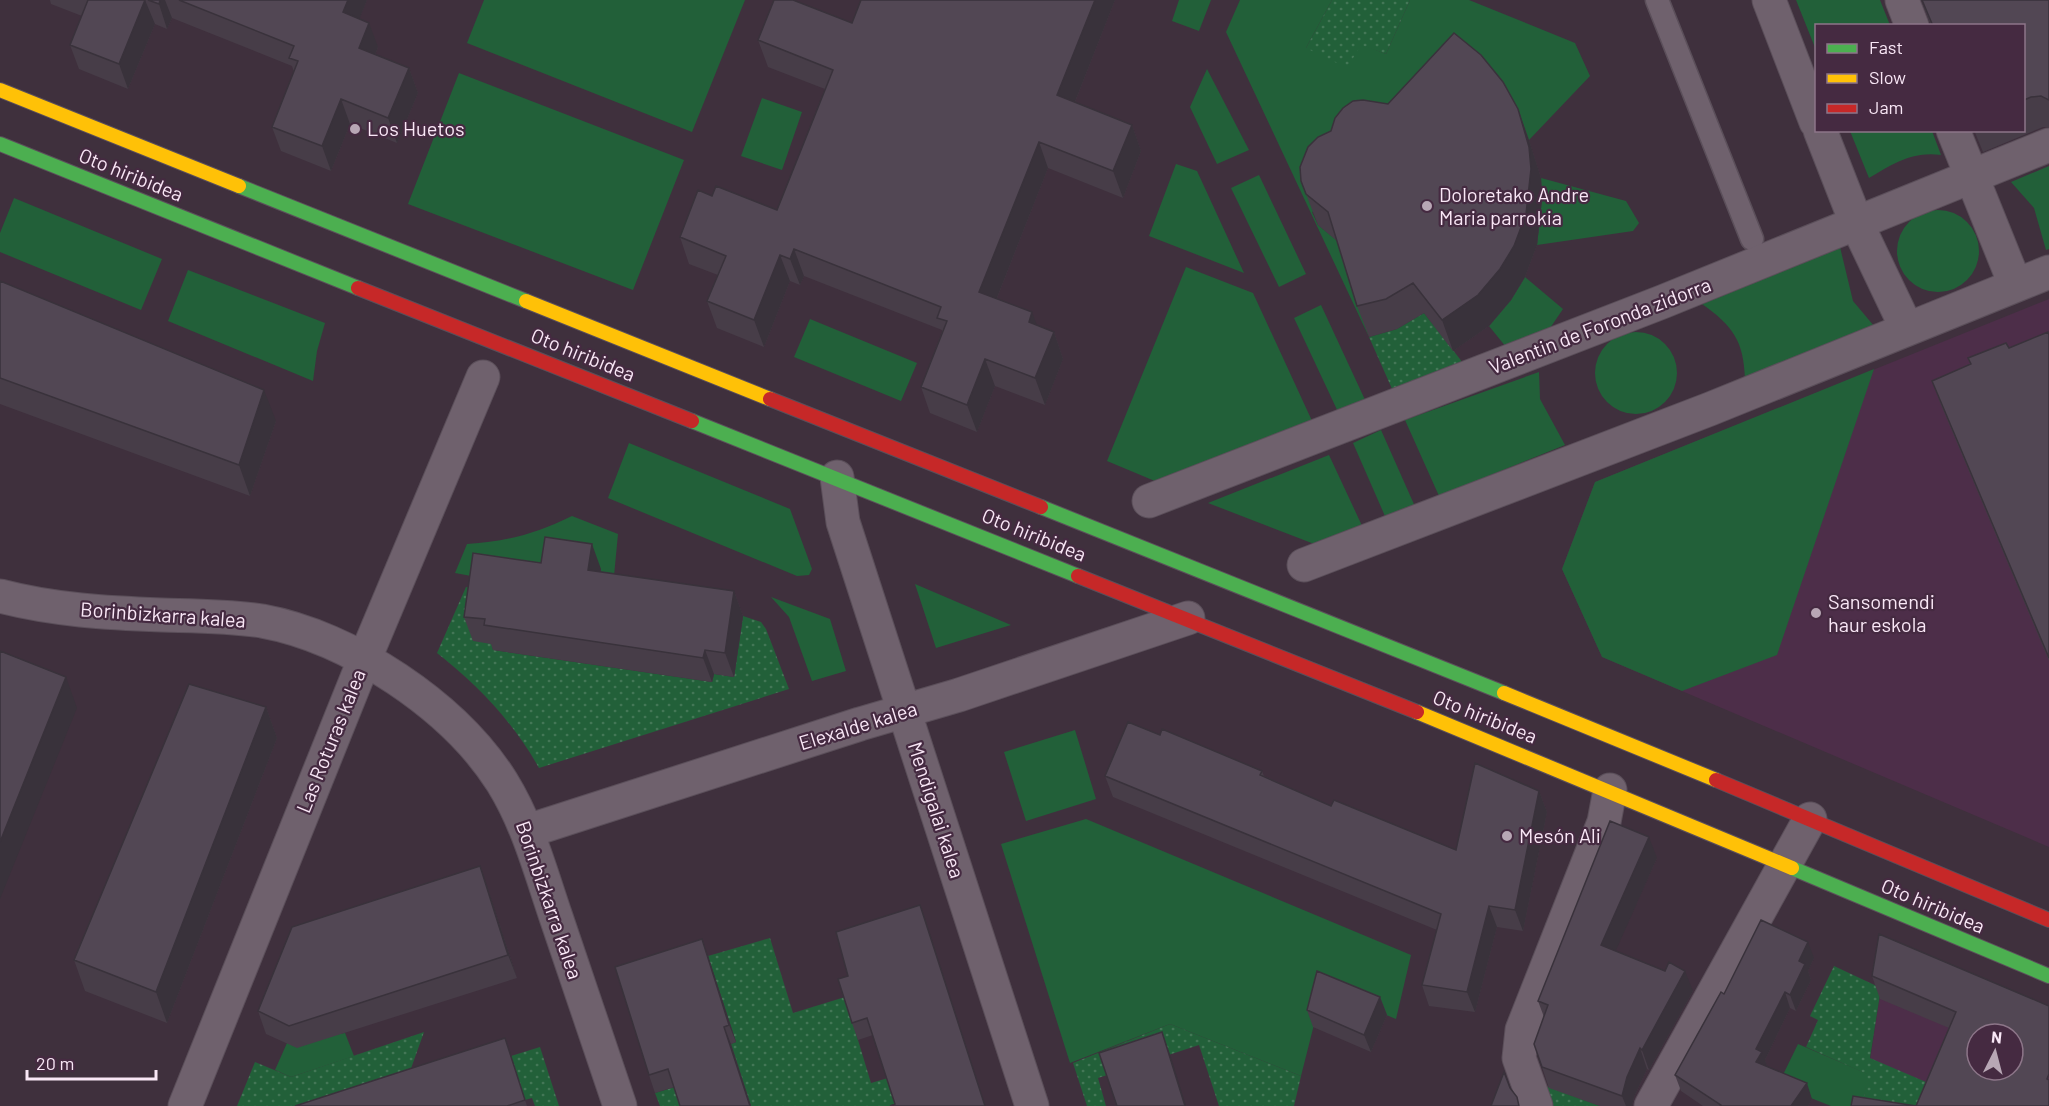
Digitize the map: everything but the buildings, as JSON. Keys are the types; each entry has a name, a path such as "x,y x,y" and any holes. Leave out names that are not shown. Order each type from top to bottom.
{"main road":[{"name":"Oto hiribidea","path":"0,90 1626,742 2049,920"},
{"name":"Oto hiribidea","path":"0,144 1188,618 1610,790 2049,976"}],"street":[{"path":"1769,0 1815,119"},
{"path":"1902,0 1911,24"},
{"path":"1821,132 1856,222 1906,329"},
{"path":"1954,132 2015,284"},
{"name":"Valentin de Foronda zidorra","path":"1149,501 1651,307 1856,222 2049,146"},
{"path":"1304,564 1710,408 2049,272"},
{"name":"Las Roturas kalea","path":"185,1106 364,658 483,377"},
{"name":"Mendigalai kalea","path":"837,477 843,522 1032,1106"},
{"name":"Borinbizkarra kalea","path":"0,596 58,608 261,621 293,628 364,658 426,701 454,726 501,781 528,831 620,1106"},
{"name":"Elexalde kalea","path":"528,831 1188,618"},
{"path":"1536,1106 1519,1058 1522,1030 1604,822 1610,790"},
{"path":"1651,1106 1810,819"}],"lane":[{"path":"1657,0 1752,239"}],"shaded area":[{"name":"Sansomendi haur eskola","path":"2049,299 2049,847 1602,657 1562,569 1595,482"},
{"path":"1886,956 2049,1025 2049,1106 1863,1106"}],"green space":[{"path":"484,0 745,0 692,132 467,43"},
{"path":"1179,0 1211,0 1199,31 1172,21"},
{"path":"1240,0 1332,0 1306,48 1361,44 1386,54 1410,0 1469,0 1575,43 1590,76 1529,140 1312,212 1318,225 1340,243 1369,337 1226,32"},
{"path":"1332,0 1410,0 1386,54 1361,45 1347,68 1306,48"},
{"path":"1796,0 1880,0 1890,24 1815,24 1815,48"},
{"path":"1207,69 1249,150 1217,164 1190,107"},
{"path":"459,73 684,160 633,290 408,204"},
{"path":"762,98 802,112 782,170 741,156"},
{"path":"1850,132 1932,132 1941,155 1912,157 1869,178"},
{"path":"1176,164 1197,171 1244,273 1149,236"},
{"path":"2049,166 2049,249 2046,250 2034,208 2011,182"},
{"path":"1259,175 1306,274 1279,287 1231,188"},
{"path":"1541,178 1626,201 1639,223 1633,231 1537,245 1542,199"},
{"path":"14,198 162,259 141,310 0,252 0,233"},
{"path":"1938,210 1954,214 1967,222 1975,235 1979,251 1975,267 1967,280 1954,288 1938,292 1922,288 1909,280 1901,267 1897,251 1901,235 1909,222 1922,214"},
{"path":"1840,247 1853,301 1874,326 1745,380 1742,355 1735,336 1722,320 1702,304"},
{"path":"1186,267 1253,293 1313,423 1162,484 1107,461"},
{"path":"188,270 325,323 317,351 313,381 168,321"},
{"path":"1525,277 1563,309 1548,331 1506,347 1489,326 1511,300"},
{"path":"1321,305 1366,402 1339,414 1294,318"},
{"path":"1424,313 1463,363 1393,391 1369,337 1397,329"},
{"path":"810,319 917,363 901,401 794,357"},
{"path":"1636,332 1652,335 1665,344 1674,357 1677,373 1674,389 1665,402 1652,411 1636,414 1620,411 1607,402 1598,389 1595,373 1598,357 1607,344 1620,335"},
{"path":"1874,369 1777,655 1682,691 1602,657 1562,569 1595,482"},
{"path":"1539,372 1540,399 1565,445 1439,496 1405,420"},
{"path":"1381,430 1417,511 1388,523 1353,443"},
{"path":"629,443 790,509 812,569 809,575 797,576 608,498"},
{"path":"1329,455 1364,530 1322,547 1208,503"},
{"path":"572,516 618,534 612,597 597,595 601,569 482,578 455,573 467,544 521,536"},
{"path":"915,584 1011,625 936,648"},
{"path":"466,587 481,589 493,650 712,682 714,674 734,677 743,616 761,622 766,629 789,689 539,768 518,735 494,706 467,678 437,653"},
{"path":"771,597 830,619 846,671 812,681 789,617"},
{"path":"1075,730 1096,799 1026,821 1004,752"},
{"path":"1086,819 1411,955 1396,1019 1323,989 1301,1076 1170,1024 1070,1063 1001,844"},
{"path":"770,938 793,1013 845,997 871,1083 888,1078 897,1106 686,1106 731,1044 736,1042 708,956"},
{"path":"1834,966 1881,988 1870,1058 1961,1097 1959,1106 1863,1106 1867,1074 1806,1047 1818,1020 1810,1016"},
{"path":"1170,1024 1301,1076 1294,1106 1219,1106 1199,1045 1098,1078 1106,1106 1087,1106 1073,1063"},
{"path":"424,1032 403,1091 356,1106 237,1106 255,1062 291,1077"},
{"path":"345,1033 354,1056 291,1077 275,1070 287,1043"},
{"path":"1798,1044 1868,1074 1863,1106 1831,1106 1778,1085"},
{"path":"540,1047 559,1106 535,1106 532,1098 525,1100 511,1056"},
{"path":"1535,1082 1600,1106 1545,1106"},
{"path":"675,1087 681,1106 660,1106 655,1093"}],"traffic: fast":[{"path":"0,144 358,288"},
{"path":"239,186 526,301"},
{"path":"692,421 1078,576"},
{"path":"1041,507 1504,693"},
{"path":"1792,868 2049,976"}],"traffic: slow":[{"path":"0,90 239,186"},
{"path":"526,301 770,399"},
{"path":"1504,693 1716,780"},
{"path":"1417,712 1792,868"}],"traffic: jam":[{"path":"358,288 692,421"},
{"path":"770,399 1041,507"},
{"path":"1078,576 1417,712"},
{"path":"1716,780 2049,920"}],"place":[{"name":"Los Huetos","path":"355,129"},
{"name":"Doloretako Andre Maria parrokia","path":"1427,206"},
{"name":"Sansomendi haur eskola","path":"1816,613"},
{"name":"Mesón Ali","path":"1507,836"}]}
